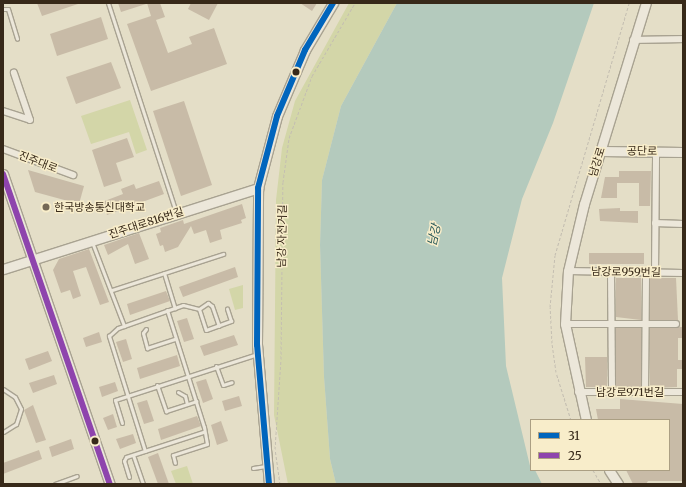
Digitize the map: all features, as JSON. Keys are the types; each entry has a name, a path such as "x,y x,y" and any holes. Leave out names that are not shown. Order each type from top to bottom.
{"street":[{"path":"269,484 266,466 257,354 255,250 258,188 277,116 305,50 333,3"},
{"name":"남강로","path":"586,419 578,392 565,324 568,271 601,151 646,3"},
{"path":"634,40 683,39"},
{"path":"3,111 30,120 14,73"},
{"name":"진주대로","path":"3,149 73,175"},
{"name":"공단로","path":"601,151 683,152"},
{"path":"655,273 656,152"},
{"path":"3,174 110,484"},
{"name":"진주대로816번길","path":"3,269 258,188"},
{"path":"655,223 683,224"},
{"name":"남강로959번길","path":"568,271 683,273"},
{"path":"612,272 612,392"},
{"path":"645,392 646,273"},
{"path":"565,324 676,324"},
{"name":"남강로971번길","path":"578,392 683,392"},
{"path":"610,471 618,484"}],"lane":[{"path":"108,3 177,213"},
{"path":"3,9 8,9 17,39"},
{"path":"92,240 112,290 124,326"},
{"path":"112,290 223,254"},
{"path":"164,273 175,308"},
{"path":"145,451 126,396 109,339 111,333 124,326 183,305 199,308 208,303 212,306 219,326"},
{"path":"199,308 206,330 232,321 227,309"},
{"path":"167,310 204,426 203,432 206,444 173,455 175,463"},
{"path":"146,329 143,333 147,348 176,339"},
{"path":"122,423 115,400 216,366 257,354"},
{"path":"216,366 223,385 232,382"},
{"path":"158,385 166,411 196,401"},
{"path":"3,389 16,397 21,409 16,424 3,432"},
{"path":"178,392 185,396 187,404"},
{"path":"129,477 124,461 133,455 203,432"},
{"path":"133,455 142,484"},
{"path":"253,468 266,466"},
{"path":"55,484 77,476"}],"path":[{"name":"남강 자전거길","path":"280,484 275,449 281,359 284,182 289,138 312,76 355,3"},
{"path":"594,471 601,484"}],"green space":[{"path":"349,3 397,3 341,106 322,180 320,245 324,377 330,459 336,484 288,484 274,415 276,200 282,148 295,101"},
{"path":"130,100 147,150 136,154 129,132 91,144 81,116"},
{"path":"243,285 243,308 235,310 229,289"},
{"path":"187,466 193,484 176,484 171,471"}],"water":[{"name":"남강","path":"397,3 594,3 553,123 522,199 502,278 506,366 530,471 536,471 542,484 336,484 330,459 324,377 320,245 322,180 341,106"}],"building":[{"path":"37,3 78,3 78,4 42,16"},
{"path":"118,3 146,3 146,4 121,12"},
{"path":"147,3 160,3 165,17 156,20 168,53 192,44 189,37 214,28 227,64 151,91 127,24 151,16"},
{"path":"191,3 218,3 209,20 188,9"},
{"path":"300,3 317,3 312,11"},
{"path":"101,17 108,39 57,56 50,34"},
{"path":"111,62 121,88 76,104 66,77"},
{"path":"184,101 212,185 181,196 153,111"},
{"path":"127,138 134,157 116,163 122,181 104,187 92,150"},
{"path":"28,170 84,186 79,204 35,192"},
{"path":"619,171 651,171 650,206 639,206 639,183 617,183 617,198 601,198 605,177 619,177"},
{"path":"159,181 164,194 107,215 102,202 123,194 121,189 134,184 136,189"},
{"path":"242,204 246,218 241,220 242,223 220,230 222,239 210,243 206,230 194,234 191,226 178,247 165,252 163,245 160,246 156,234 161,232 160,228 183,220 184,224"},
{"path":"620,208 620,211 638,211 638,223 600,221 599,209"},
{"path":"139,233 149,259 135,264 128,244 108,255 104,245"},
{"path":"89,249 109,302 100,305 86,267 73,271 81,296 73,299 70,290 61,293 53,270 59,259"},
{"path":"589,253 644,253 644,264 589,264"},
{"path":"235,267 238,277 183,297 179,287"},
{"path":"616,278 641,278 641,320 616,317"},
{"path":"650,278 676,278 678,320 650,320"},
{"path":"166,291 170,301 130,315 127,304"},
{"path":"187,318 194,339 184,342 177,321"},
{"path":"683,327 683,338 678,338 678,360 683,360 683,369 677,369 677,387 650,388 650,328"},
{"path":"616,328 641,328 641,388 616,388"},
{"path":"99,332 102,342 86,347 83,338"},
{"path":"234,335 238,345 204,356 200,346"},
{"path":"126,339 132,359 123,362 116,342"},
{"path":"48,351 52,361 29,370 25,359"},
{"path":"177,355 180,366 140,379 137,368"},
{"path":"585,357 607,357 607,387 586,387"},
{"path":"54,375 57,384 33,393 29,383"},
{"path":"206,379 213,399 203,403 196,382"},
{"path":"115,382 118,391 102,397 99,387"},
{"path":"239,396 242,406 225,411 222,401"},
{"path":"620,399 683,404 683,481 648,481 646,484 633,484 626,471 670,471 670,419 598,419 596,409 620,409"},
{"path":"147,400 154,421 144,424 137,403"},
{"path":"33,405 46,440 36,443 24,410"},
{"path":"113,414 117,427 108,430 103,418"},
{"path":"197,416 201,426 161,440 158,429"},
{"path":"221,421 228,441 217,445 211,425"},
{"path":"133,434 136,443 120,449 116,439"},
{"path":"71,439 74,449 52,457 49,447"},
{"path":"39,450 42,459 3,474 3,463"},
{"path":"158,453 169,484 158,484 148,457"}],"transit line":[{"name":"31","path":"269,484 257,345 258,188 277,116 305,50 333,3"},
{"name":"25","path":"3,174 110,484"}],"place":[{"name":"한국방송통신대학교","path":"46,207"}]}
